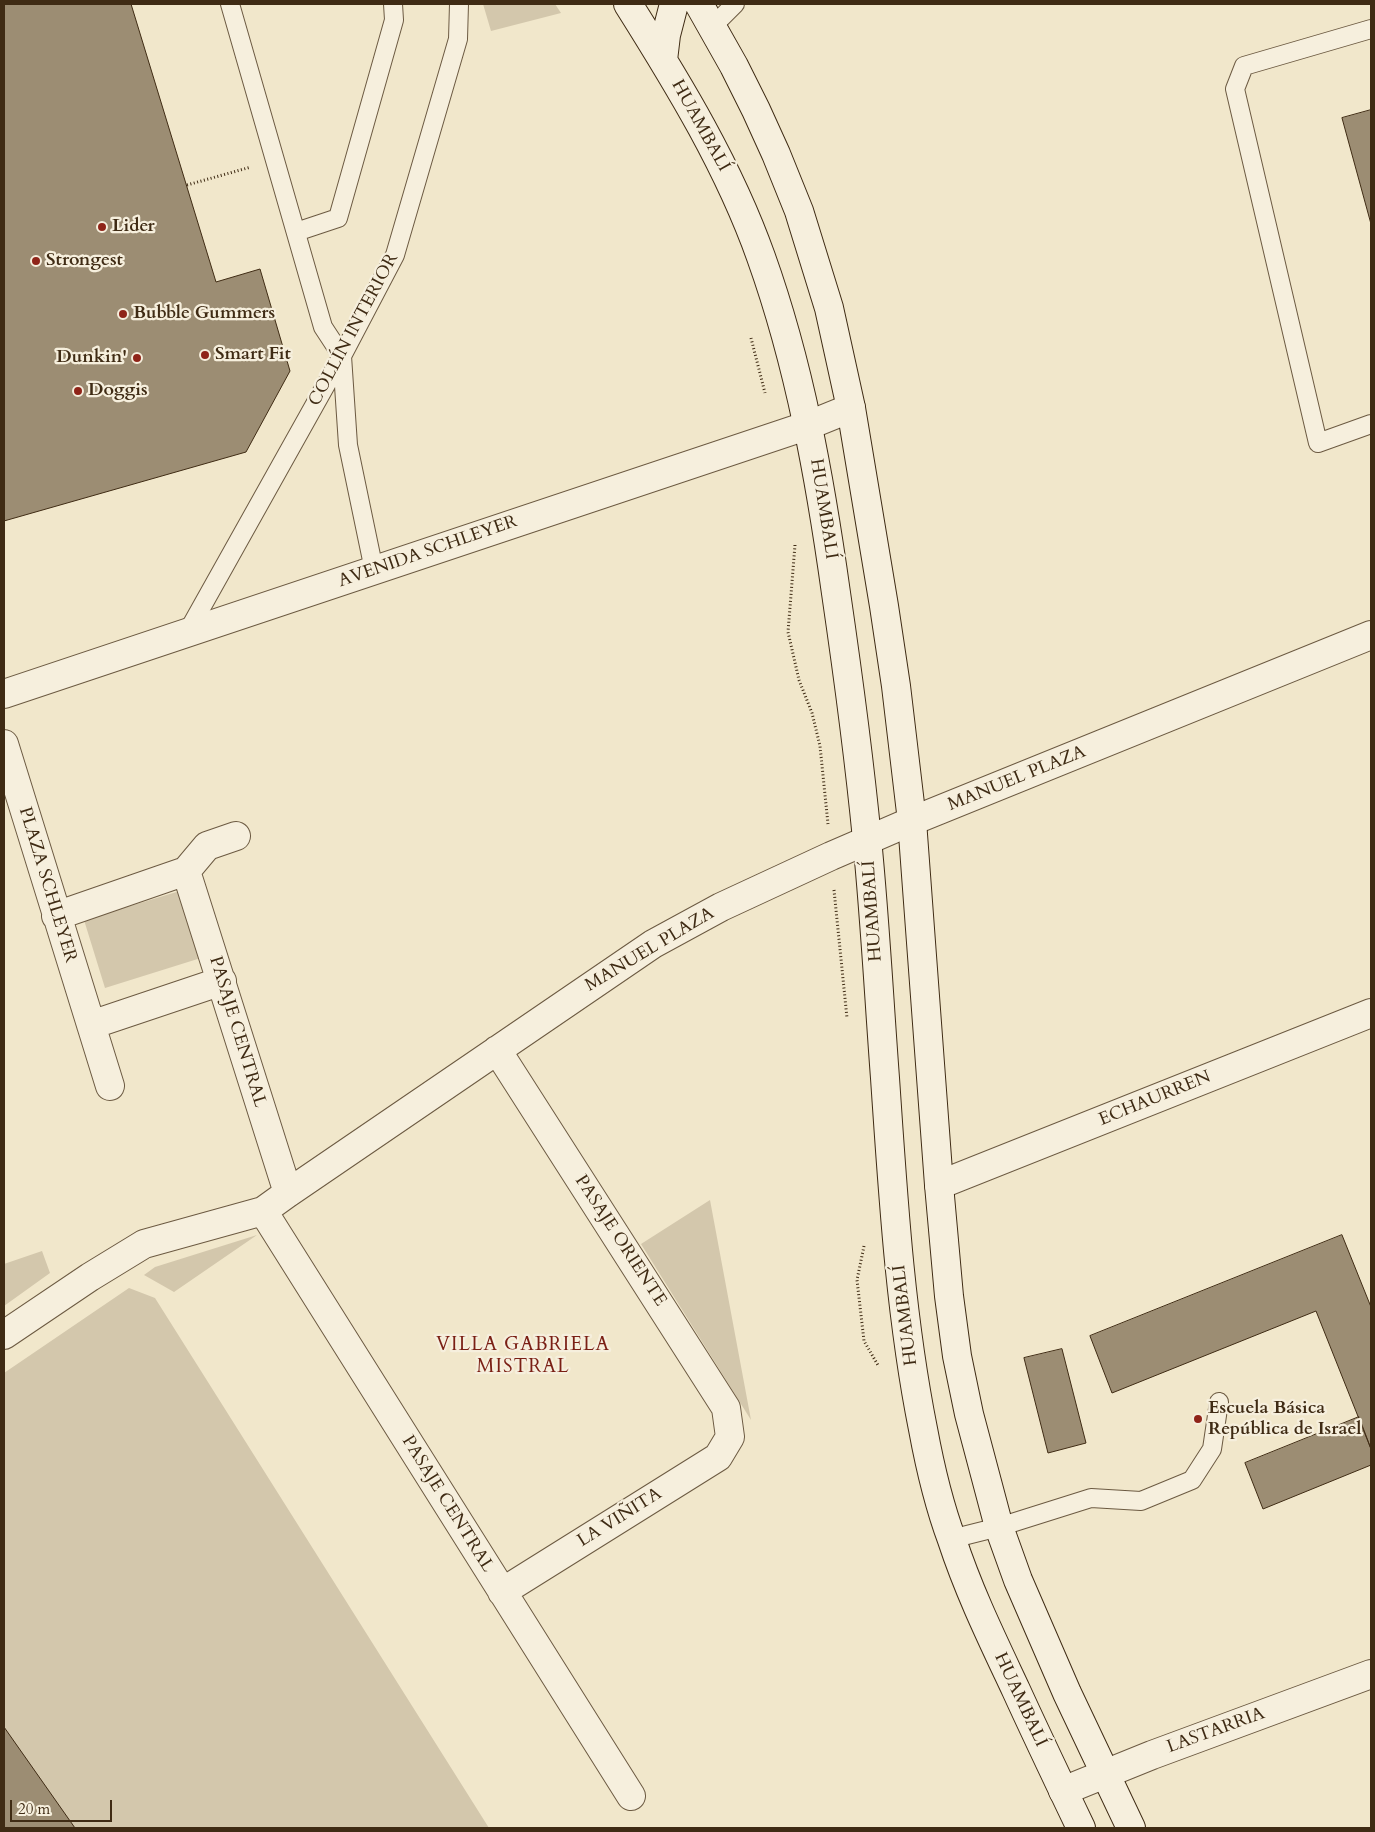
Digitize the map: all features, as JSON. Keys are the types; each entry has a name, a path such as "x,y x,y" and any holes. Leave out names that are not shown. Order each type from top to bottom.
{"street":[{"name":"HUAMBALÍ","path":"628,4 663,60 719,158 743,210 777,306 809,424 847,669 868,840 896,1231 907,1331 923,1433 951,1539 1003,1663 1081,1828"},
{"path":"663,60 666,35 674,4"},
{"path":"698,4 756,110 799,211 829,308 851,408 887,624 912,821 948,1296 976,1442 999,1527 1018,1580 1104,1774 1131,1828"},
{"name":"AVENIDA SCHLEYER","path":"4,694 809,424 851,408"},
{"name":"MANUEL PLAZA","path":"4,1335 90,1276 144,1244 263,1211 653,944 721,907 912,821 1371,635"},
{"name":"PLAZA SCHLEYER","path":"4,744 110,1086"},
{"path":"56,916 186,871 207,846 236,836"},
{"name":"PASAJE CENTRAL","path":"186,871 288,1193"},
{"path":"91,1025 222,981"},
{"name":"ECHAURREN","path":"939,1185 1369,1020"},
{"name":"PASAJE ORIENTE","path":"497,1050 726,1408 730,1437"},
{"name":"PASAJE CENTRAL","path":"263,1211 631,1796"},
{"name":"LA VIÑITA","path":"502,1592 718,1457 730,1437"},
{"name":"LASTARRIA","path":"1063,1791 1371,1674"}],"lane":[{"path":"230,4 323,327 342,356 348,445 374,570"},
{"path":"296,232 338,218 394,20 393,4"},
{"name":"COLLÍN INTERIOR","path":"188,633 342,356 395,255 458,39 459,4"},
{"path":"712,27 735,4"},
{"path":"1371,29 1244,66 1235,89 1318,443 1371,424"},
{"path":"951,1539 999,1527 1091,1498 1141,1501 1192,1480 1212,1449 1219,1402"}],"path":[{"path":"187,185 234,172"},
{"path":"749,332 776,435"},
{"path":"796,540 788,632 799,680 812,713 820,746 847,1024"},
{"path":"865,1240 857,1280 864,1341 882,1373"}],"shaded area":[{"path":"483,4 555,4 561,13 491,31"},
{"path":"183,890 204,957 105,988 84,920"},
{"path":"710,1200 751,1420 641,1244"},
{"path":"257,1235 174,1292 144,1275 155,1267"},
{"path":"42,1251 50,1273 4,1306 4,1264"},
{"path":"129,1288 155,1298 489,1828 4,1828 4,1373"}],"building":[{"name":"Lider","path":"4,4 131,4 216,282 260,269 290,371 246,452 4,521"},
{"path":"1371,110 1371,224 1342,118"},
{"path":"1342,1235 1371,1307 1371,1449 1316,1311 1112,1393 1090,1336"},
{"path":"1062,1349 1086,1443 1048,1453 1024,1358"},
{"path":"1359,1417 1371,1449 1371,1465 1263,1509 1245,1463"},
{"path":"4,1727 75,1828 4,1828"}],"place":[{"name":"Lider","path":"102,227"},
{"name":"Strongest","path":"36,261"},
{"name":"Bubble Gummers","path":"123,314"},
{"name":"Smart Fit","path":"205,355"},
{"name":"Dunkin'","path":"137,358"},
{"name":"Doggis","path":"78,391"},
{"name":"Escuela Básica República de Israel","path":"1198,1419"}],"district":[{"name":"VILLA GABRIELA MISTRAL","path":"523,1357"}]}
